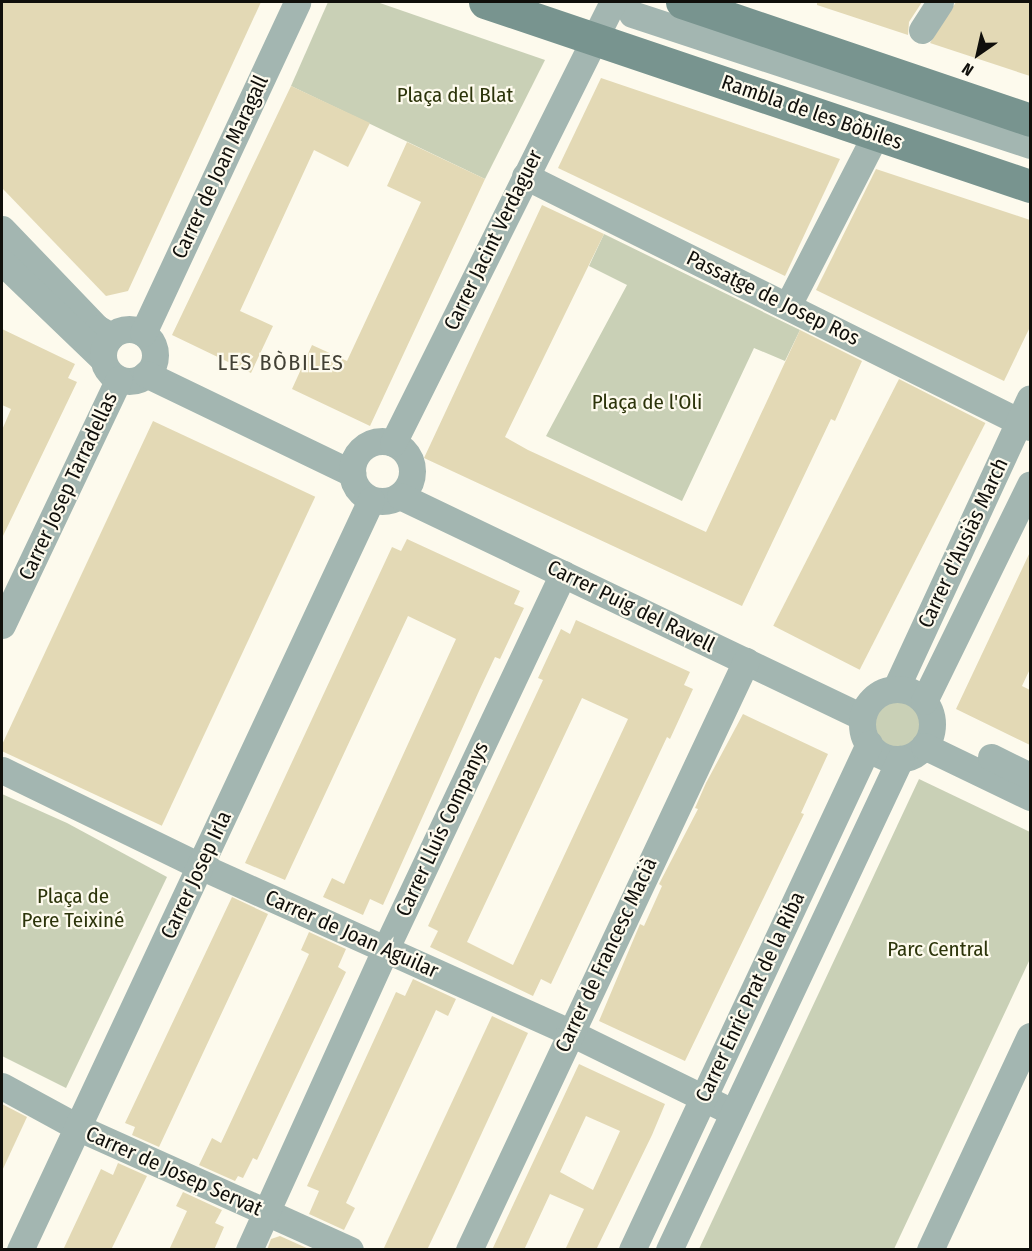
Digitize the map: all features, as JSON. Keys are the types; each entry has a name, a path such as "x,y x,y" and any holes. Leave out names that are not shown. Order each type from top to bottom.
{"main road":[{"name":"Rambla de les Bòbiles","path":"485,2 1030,186"},
{"path":"682,2 1030,120"}],"street":[{"name":"Carrer de Joan Maragall","path":"143,333 297,2"},
{"path":"922,30 940,2"},
{"name":"Rambla de les Bòbiles","path":"594,39 622,8 1030,145"},
{"name":"Carrer Jacint Verdaguer","path":"393,442 594,39"},
{"path":"788,306 876,134"},
{"name":"Passatge de Josep Ros","path":"525,176 788,306 1027,415"},
{"path":"2,230 98,328 111,358"},
{"path":"2,262 135,380 150,366 153,345 143,333 126,329 111,358"},
{"name":"Carrer Josep Tarradellas","path":"2,626 111,358"},
{"path":"150,366 354,464"},
{"name":"Carrer d'Ausiàs March","path":"896,688 1027,415"},
{"path":"375,441 393,442 408,455 406,488 387,502 371,500 357,488 354,464 375,441"},
{"name":"Carrer d'Ausiàs March","path":"924,701 1030,485"},
{"name":"Carrer Puig del Ravell","path":"406,488 563,574 746,661 866,709"},
{"name":"Carrer Puig del Ravell","path":"406,488 866,709"},
{"name":"Carrer Josep Irla","path":"20,1250 371,500"},
{"name":"Carrer Lluís Companys","path":"249,1250 386,948 563,574"},
{"name":"Carrer de Francesc Macià","path":"469,1250 568,1032 746,661"},
{"path":"896,688 913,692 924,701 930,712 928,738 914,755 900,759 881,756 868,744 862,729 866,709 896,688"},
{"path":"928,738 1030,776"},
{"path":"928,738 1030,797"},
{"name":"Carrer Enric Prat de la Riba","path":"632,1250 868,744"},
{"name":"Carrer Enric Prat de la Riba","path":"669,1250 900,759"},
{"name":"Carrer de Joan Aguilar","path":"2,770 200,866 568,1032 732,1112"},
{"path":"930,1250 1030,1036"},
{"name":"Carrer de Josep Servat","path":"2,1086 79,1128 350,1250"}],"green space":[{"name":"Plaça del Blat","path":"328,2 377,2 545,60 485,179 291,86"},
{"name":"Plaça de l'Oli","path":"604,234 800,330 785,361 754,348 682,501 546,436 627,285 589,266"},
{"path":"891,700 901,700 913,707 920,719 920,729 913,741 901,748 891,748 876,737 872,729 872,719 883,704"},
{"name":"Parc Central","path":"919,779 1030,832 1030,959 894,1249 699,1249"},
{"name":"Plaça de Pere Teixiné","path":"2,794 67,823 167,877 66,1088 2,1056"}],"building":[{"path":"2,2 261,2 128,291 106,296 2,188"},
{"path":"817,2 922,2 909,22 908,35 817,5"},
{"path":"956,2 1030,2 1030,76 930,43"},
{"path":"601,78 840,159 785,276 558,168"},
{"path":"291,86 370,123 348,167 314,150 240,311 273,326 251,373 172,335"},
{"path":"407,142 485,179 370,426 292,389 312,345 347,361 421,202 387,186"},
{"path":"876,169 1030,220 1030,327 1004,381 816,290"},
{"path":"542,205 604,234 505,437 528,450 706,532 800,330 862,361 835,421 831,419 742,606 424,458"},
{"path":"2,329 75,364 68,378 77,382 2,538 2,430 11,409 2,405"},
{"path":"899,379 985,423 860,670 773,626"},
{"path":"153,421 315,497 162,826 2,751 2,745"},
{"path":"407,539 520,591 514,604 524,608 500,659 495,657 383,905 370,899 363,915 323,897 332,878 344,884 456,639 408,616 285,880 245,863 392,547 401,551"},
{"path":"1030,552 1030,669 1022,686 1030,690 1030,745 956,709"},
{"path":"576,620 690,672 684,685 693,689 670,739 667,737 551,984 541,979 533,996 430,947 438,931 428,926 543,680 538,678 561,629 570,634","holes":["582,698 628,719 513,965 467,942"]},
{"path":"743,714 828,754 801,813 804,814 685,1061 599,1021 640,924 644,926 662,886 659,884 698,809 695,808 706,783"},
{"path":"232,897 268,914 159,1147 132,1135 135,1127 125,1123"},
{"path":"309,932 346,949 338,967 346,972 257,1160 253,1158 243,1178 238,1176 235,1181 199,1165 212,1138 221,1143 309,954 301,950"},
{"path":"413,979 456,999 448,1016 436,1010 346,1203 355,1208 344,1230 309,1214 319,1191 307,1186 396,992 405,996"},
{"path":"492,1016 528,1033 455,1191 427,1250 383,1250"},
{"path":"579,1064 665,1104 596,1250 565,1250 584,1209 550,1194 524,1250 492,1250","holes":["586,1116 620,1131 593,1190 560,1172"]},
{"path":"2,1104 27,1117 2,1171"},
{"path":"118,1163 147,1176 111,1250 63,1250 101,1169 113,1175"},
{"path":"183,1192 222,1210 215,1223 224,1227 214,1250 169,1250 187,1211 176,1206"},
{"path":"280,1236 311,1250 267,1250 271,1239"}],"district":[{"name":"LES BÒBILES","path":"281,363"}]}
